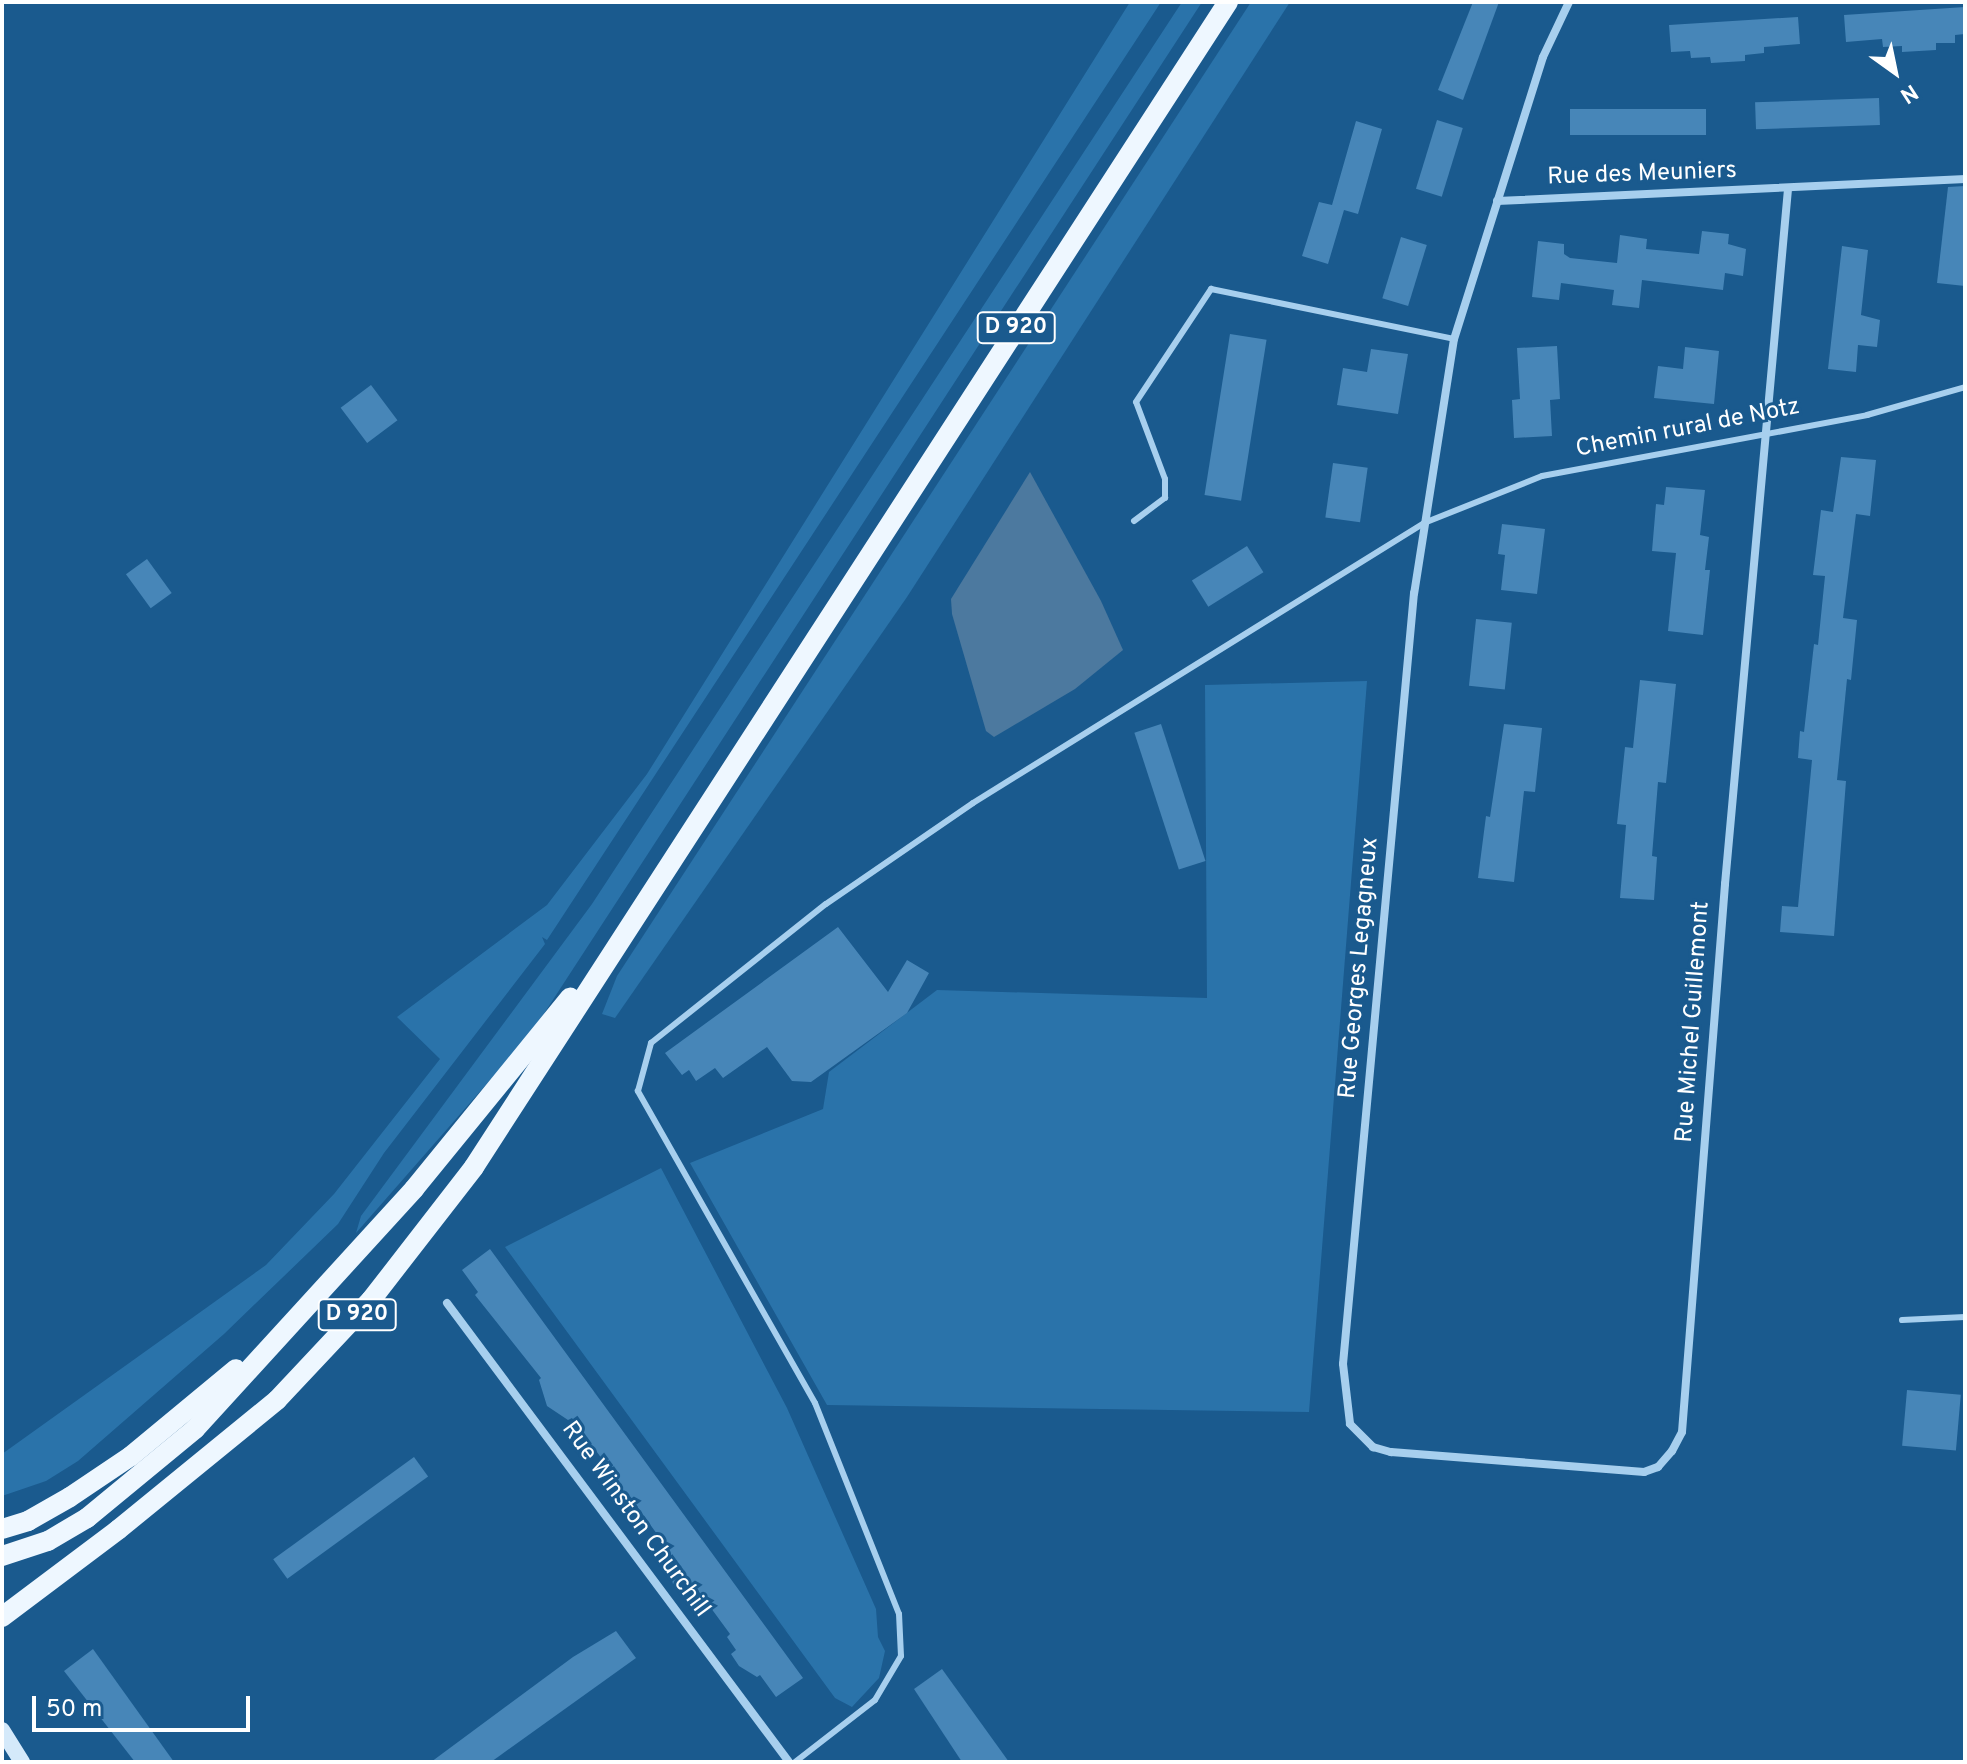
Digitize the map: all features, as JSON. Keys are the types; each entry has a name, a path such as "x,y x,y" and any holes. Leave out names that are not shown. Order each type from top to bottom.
{"main road":[{"name":"D 920","path":"2,1617 119,1529 277,1400 371,1300 474,1167 529,1085 623,932 1228,2"},
{"name":"D 920","path":"2,1556 48,1541 87,1518 195,1429 414,1189 623,932"},
{"name":"D 920","path":"2,1529 28,1521 131,1456 312,1303"},
{"path":"2,1730 22,1762"}],"street":[{"path":"1454,339 1543,57 1569,2"},
{"name":"Rue des Meuniers","path":"1497,201 1965,179"},
{"path":"1766,432 1788,189"},
{"name":"Rue Georges Legagneux","path":"1454,339 1414,593 1343,1364 1350,1424 1373,1447 1391,1452 1519,1464"},
{"name":"Rue Michel Guillemont","path":"1519,1464 1644,1472 1658,1467 1672,1451 1682,1432 1725,884 1766,432"},
{"name":"Rue Winston Churchill","path":"447,1303 792,1762"}],"lane":[{"path":"1134,521 1165,498 1165,479 1136,402 1211,289 1454,339"},
{"name":"Chemin rural de Notz","path":"792,1762 875,1700 901,1656 899,1614 815,1403 638,1091 651,1043 826,904 973,803 1424,523 1542,476 1867,415 1965,387"},
{"path":"1902,1320 1965,1317"}],"shaded area":[{"path":"1130,2 1161,2 547,940 542,937 545,944 384,1153 338,1224 224,1334 78,1461 46,1481 2,1496 2,1454 266,1265 334,1194 440,1059 397,1017 547,905 647,774"},
{"path":"1182,2 1202,2 532,1032 356,1233 361,1216 592,904"},
{"path":"1251,2 1290,2 907,597 615,1018 602,1014 617,976"},
{"path":"1030,472 1101,601 1123,650 1075,689 994,737 986,731 952,614 951,599"},
{"path":"1367,681 1309,1412 827,1405 690,1163 823,1109 829,1072 937,990 1207,998 1205,685"},
{"path":"661,1168 787,1408 876,1609 878,1637 885,1651 879,1678 852,1707 835,1698 505,1247"}],"building":[{"path":"1473,2 1499,2 1463,100 1438,90"},
{"path":"1965,7 1965,34 1955,35 1955,43 1936,43 1936,50 1902,52 1902,46 1883,47 1882,39 1846,42 1844,15"},
{"path":"1798,17 1800,44 1764,47 1764,53 1745,55 1745,61 1711,63 1710,57 1691,58 1690,51 1671,52 1669,25"},
{"path":"1879,98 1880,125 1756,129 1755,102"},
{"path":"1570,109 1706,109 1706,135 1570,135"},
{"path":"1437,120 1463,128 1442,197 1416,189"},
{"path":"1356,121 1382,129 1358,214 1344,210 1328,264 1302,256 1319,202 1332,205"},
{"path":"1965,186 1965,286 1937,283 1948,187"},
{"path":"1702,231 1729,234 1728,244 1746,249 1743,276 1725,273 1723,290 1642,280 1639,308 1612,305 1614,290 1561,283 1559,300 1532,297 1538,241 1564,244 1564,254 1570,258 1617,263 1620,235 1647,239 1646,249 1699,254"},
{"path":"1401,237 1427,245 1408,306 1382,298"},
{"path":"1842,246 1868,250 1861,315 1880,320 1877,347 1858,345 1856,372 1828,369"},
{"path":"1230,334 1267,340 1241,501 1205,495"},
{"path":"1557,346 1560,399 1550,400 1552,436 1514,438 1512,400 1520,399 1517,348"},
{"path":"1685,347 1719,351 1714,404 1654,398 1658,366 1683,369"},
{"path":"1371,349 1408,354 1398,414 1337,405 1343,368 1367,372"},
{"path":"371,385 397,420 367,443 341,408"},
{"path":"1841,457 1876,460 1870,516 1856,514 1843,618 1857,620 1851,680 1847,679 1837,780 1846,781 1834,936 1780,932 1782,906 1798,907 1812,760 1798,758 1800,731 1804,732 1825,576 1813,575 1821,510 1833,512"},
{"path":"1333,463 1368,468 1360,522 1325,517"},
{"path":"1666,487 1705,490 1700,535 1709,537 1705,570 1710,570 1703,635 1668,631 1676,553 1652,551 1656,504 1664,505"},
{"path":"1502,524 1545,529 1537,594 1501,590 1505,555 1498,554"},
{"path":"1247,546 1263,572 1208,607 1192,580"},
{"path":"147,559 172,593 151,608 126,574"},
{"path":"1476,619 1512,623 1505,689 1469,686"},
{"path":"1640,680 1676,684 1666,783 1658,782 1652,856 1657,857 1654,900 1620,898 1626,825 1617,824 1625,747 1633,748"},
{"path":"1161,724 1205,861 1179,870 1134,733"},
{"path":"1504,724 1542,728 1535,792 1524,791 1514,882 1478,878 1486,816 1490,817"},
{"path":"838,927 888,992 907,960 929,973 907,1013 811,1082 792,1081 767,1047 723,1078 715,1068 696,1081 689,1070 682,1075 665,1053"},
{"path":"490,1249 803,1678 776,1697 760,1675 757,1677 739,1666 731,1654 736,1650 727,1637 730,1634 697,1589 694,1592 683,1577 673,1584 664,1550 667,1548 634,1502 630,1505 622,1492 616,1496 607,1486 601,1467 605,1463 572,1418 568,1420 547,1406 541,1378 475,1295 478,1292 462,1270"},
{"path":"1907,1390 1961,1395 1956,1450 1902,1446"},
{"path":"414,1457 428,1476 287,1579 273,1559"},
{"path":"616,1631 636,1658 491,1762 431,1762 573,1657"},
{"path":"93,1649 174,1762 135,1762 64,1671"},
{"path":"942,1669 1009,1762 962,1762 914,1689"}]}
